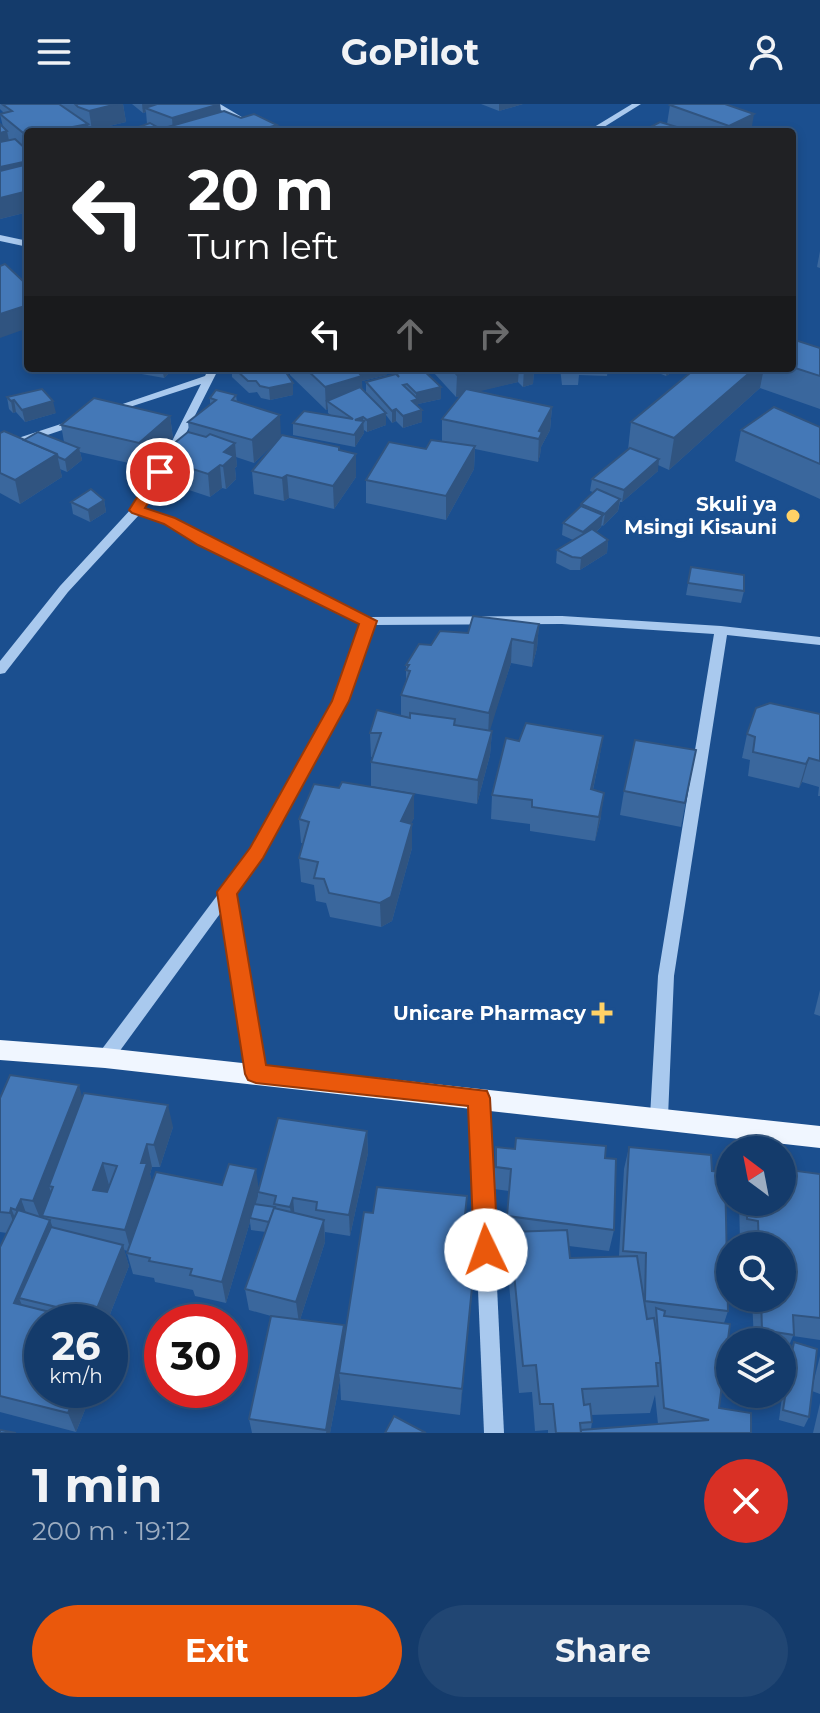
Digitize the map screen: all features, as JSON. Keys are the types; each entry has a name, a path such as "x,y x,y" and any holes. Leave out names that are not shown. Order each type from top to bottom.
{"main road":[{"path":"0,1050 256,1074 820,1137"}],"street":[{"path":"215,104 256,128"},
{"path":"597,128 637,104"},
{"path":"0,238 24,243"},
{"path":"0,448 212,373"},
{"path":"0,670 64,589 137,510 171,453 212,373"},
{"path":"137,510 169,521 204,542 368,621 562,620 721,630 820,641"},
{"path":"105,1058 257,853 341,701 368,621"},
{"path":"659,1117 666,976 721,630"},
{"path":"227,892 256,1074"},
{"path":"479,1098 494,1433"}],"building":[{"path":"2,104 59,104 88,124 68,128 24,128 24,134 0,114 12,111"},
{"path":"75,104 117,104 89,111"},
{"path":"157,104 220,104 172,118 145,108"},
{"path":"672,104 725,104 754,114 729,126"},
{"path":"224,111 241,118 254,114 277,125 267,128 164,128"},
{"path":"660,122 677,127 675,128 649,128"},
{"path":"150,123 159,128 136,128"},
{"path":"15,139 24,147 24,162 0,167 0,142"},
{"path":"24,165 24,192 0,198 0,171"},
{"path":"5,264 24,281 24,306 0,314 0,266"},
{"path":"796,340 820,348 820,376 796,368"},
{"path":"238,372 286,372 293,383 269,388 260,386 256,381 248,381"},
{"path":"309,372 358,372 362,376 325,387"},
{"path":"396,372 425,372 441,387 416,393 407,384 403,385 418,399 412,401 422,410 403,416 396,409 392,411 366,382 396,374 399,377"},
{"path":"691,372 750,372 674,438 631,422"},
{"path":"360,387 386,413 367,420 363,417 355,420 364,421 354,435 293,423 304,411 353,419 327,401"},
{"path":"42,389 53,401 22,410 7,397"},
{"path":"466,389 552,407 539,431 542,432 539,439 442,419"},
{"path":"216,390 236,395 232,400 280,415 252,440 188,422 216,400 210,398"},
{"path":"94,398 170,416 139,443 61,425"},
{"path":"774,407 820,427 820,464 741,430"},
{"path":"4,431 57,454 15,480 0,473 0,433"},
{"path":"38,432 79,448 65,460 24,440"},
{"path":"188,432 206,437 210,434 235,443 224,452 234,456 208,474 164,460 175,452 167,449"},
{"path":"282,435 339,447 339,450 356,454 333,486 287,475 282,478 252,471"},
{"path":"431,440 475,446 446,496 366,480 389,442 426,449"},
{"path":"630,448 659,459 624,490 592,479"},
{"path":"91,489 104,500 88,510 71,502"},
{"path":"597,489 620,499 605,514 581,504"},
{"path":"581,506 603,515 583,532 563,523"},
{"path":"592,529 608,540 581,558 557,550"},
{"path":"691,567 744,575 744,591 688,583"},
{"path":"473,616 539,624 534,643 512,639 489,713 401,695 410,671 406,670 409,665 406,665 419,644 431,645 440,631 468,633"},
{"path":"770,703 820,714 820,761 809,758 806,764 753,752 755,737 747,734 756,708"},
{"path":"377,710 410,718 410,713 455,719 454,725 492,731 478,780 371,762 381,733 370,733"},
{"path":"526,723 603,736 591,789 604,793 599,817 532,807 532,800 492,795 506,738 519,741"},
{"path":"635,740 696,750 685,803 624,791"},
{"path":"342,782 414,794 401,821 412,824 391,897 380,903 329,893 324,879 314,878 318,862 299,858 309,822 299,819 314,784 339,788"},
{"path":"10,1075 79,1085 33,1201 21,1199 16,1210 11,1208 10,1213 0,1212 0,1098"},
{"path":"84,1093 168,1105 154,1145 147,1144 141,1163 147,1163 125,1230 42,1216 53,1187 49,1186","holes":["103,1163 117,1166 107,1192 93,1190"]},
{"path":"278,1118 367,1131 349,1215 316,1210 317,1202 293,1198 290,1207 274,1204 276,1196 258,1192"},
{"path":"516,1138 606,1146 605,1158 616,1159 614,1230 507,1216 511,1169 496,1167 496,1147 515,1149"},
{"path":"629,1147 711,1155 712,1171 716,1171 716,1216 726,1216 726,1232 716,1232 716,1310 645,1301 646,1253 623,1251"},
{"path":"229,1164 256,1169 222,1282 190,1275 192,1269 149,1261 150,1258 127,1253 156,1172 222,1185"},
{"path":"796,1171 820,1174 820,1318 793,1315 794,1328 762,1328 761,1312 796,1312 796,1232 758,1232 758,1221 747,1219 747,1216 796,1216"},
{"path":"377,1187 467,1196 464,1224 478,1226 462,1389 339,1373 364,1212 373,1213"},
{"path":"254,1204 275,1207 269,1222 250,1218"},
{"path":"274,1208 324,1220 296,1302 245,1289"},
{"path":"18,1210 50,1220 14,1303 24,1306 24,1402 0,1396 0,1247"},
{"path":"51,1227 123,1245 99,1304 44,1304 19,1298"},
{"path":"567,1230 570,1258 637,1256 647,1319 654,1318 661,1363 656,1363 658,1386 582,1389 584,1405 590,1404 592,1422 580,1423 581,1433 556,1433 553,1404 540,1404 536,1365 523,1366 510,1232"},
{"path":"656,1308 665,1311 664,1316 730,1324 729,1328 716,1328 716,1408 751,1413 751,1433 581,1433 581,1430 709,1420 664,1408"},
{"path":"271,1316 344,1325 326,1430 249,1419"},
{"path":"796,1343 817,1349 809,1417 783,1410 796,1408"},
{"path":"48,1408 70,1408 68,1413"},
{"path":"394,1416 426,1433 385,1433"}],"place":[{"name":"Skuli ya Msingi Kisauni","path":"793,516"},
{"name":"Unicare Pharmacy","path":"602,1013"}],"route":[{"path":"160,472 137,510 169,521 204,542 368,621 341,701 257,853 227,892 241,964 256,1074 479,1098 486,1250"}]}
